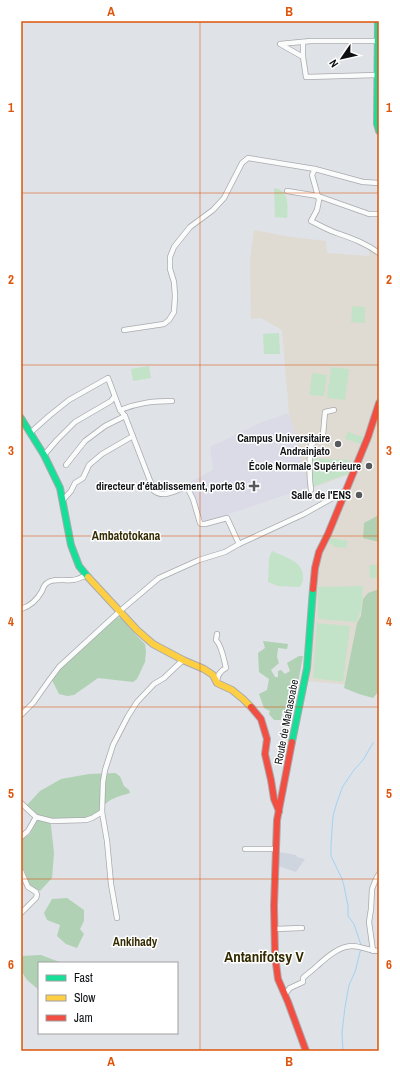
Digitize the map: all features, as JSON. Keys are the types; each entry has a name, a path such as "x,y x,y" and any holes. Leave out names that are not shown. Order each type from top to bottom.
{"street":[{"path":"378,21 377,124 379,131"},
{"path":"303,57 280,44 303,42 378,41"},
{"path":"303,42 303,57 306,77 377,74"},
{"path":"124,330 164,324 169,320 174,312 174,282 170,269 170,256 174,247 190,227 213,210 224,198 242,163 248,158 315,169 363,182 379,183"},
{"path":"315,169 312,175 320,200 311,221 332,231 362,242 379,253"},
{"path":"287,191 318,196 369,214 379,214"},
{"path":"30,433 70,400 108,378 114,397 120,410 125,416 154,491 157,494 163,495 187,487 193,499 200,523 205,524 227,518 239,544"},
{"path":"44,455 75,422 110,401 114,397"},
{"path":"120,410 143,402 172,401"},
{"name":"Route de Mahasoabe","path":"306,1051 277,974 275,956 274,906 279,811 307,668 315,568 319,552 328,534 336,511 368,437 379,403"},
{"path":"311,490 309,460 311,445 323,435 324,412 334,410"},
{"path":"66,465 85,441 105,426 125,416"},
{"path":"21,418 44,455 60,488 74,553 79,566 137,630 153,644 213,675 217,683 232,690 243,699 261,720 267,739 265,754 274,799 279,811"},
{"path":"63,500 71,491 75,483 83,478 89,465 102,454 133,436"},
{"path":"21,715 34,703 59,667 120,611 159,578 199,560 225,552 304,514 345,491"},
{"path":"21,609 30,605 38,598 47,582 52,580 74,580 87,575"},
{"path":"217,634 216,640 221,649 226,668 222,670 219,675 217,683"},
{"path":"117,918 102,812 105,770 113,745 136,702 154,684 164,678 183,660"},
{"path":"21,803 36,817 52,821 86,820 102,812"},
{"path":"21,837 28,831 36,817"},
{"path":"245,849 276,849"},
{"path":"21,871 28,887 36,892 37,895 36,898 22,912"},
{"path":"373,951 369,922 372,889 379,874"},
{"path":"275,929 302,928"},
{"path":"285,994 290,988 303,982 303,978 324,959 342,948 351,946 379,951"}],"shaded area":[{"name":"Campus Universitaire Andrainjato","path":"254,230 291,237 326,241 327,253 369,256 370,248 379,250 379,669 362,686 306,681 311,660 314,629 316,567 350,474 309,489 289,413 282,330 261,318 251,319 250,260"},
{"path":"289,413 309,487 208,521 201,521 188,483 213,470 210,447 262,422"},
{"path":"279,852 296,855 297,857 305,859 296,872 278,866"}],"green space":[{"path":"274,188 279,189 285,195 288,208 287,218 275,217"},
{"path":"352,306 365,307 365,323 351,322"},
{"path":"279,333 280,354 264,354 263,334"},
{"path":"149,366 151,378 133,381 131,369"},
{"path":"331,367 349,369 345,400 327,398"},
{"path":"312,373 327,375 324,396 309,395"},
{"path":"348,431 363,437 361,444 345,439"},
{"path":"310,458 350,460 350,473 312,487"},
{"path":"379,515 379,542 363,538 364,523"},
{"path":"331,538 348,541 346,548 335,547 329,542"},
{"path":"272,551 292,560 300,567 303,578 300,587 278,586 268,582 269,558"},
{"path":"369,565 377,565 377,578 370,578"},
{"path":"362,586 361,605 356,622 318,619 318,587"},
{"path":"379,589 379,691 373,698 344,688 357,623 361,616 363,599 368,593"},
{"path":"117,617 121,618 145,644 145,662 137,679 133,682 98,678 74,695 67,696 59,694 52,680 57,672"},
{"path":"317,623 350,626 343,682 313,678"},
{"path":"263,641 288,644 287,649 278,648 277,657 279,663 271,670 275,677 278,677 278,671 281,670 285,674 290,671 287,663 299,656 303,656 297,688 290,688 288,696 294,698 292,713 282,713 281,720 274,720 269,714 270,711 264,708 259,694 267,690 269,679 259,672 258,653 265,648"},
{"path":"115,773 120,777 124,786 130,793 110,800 103,809 90,818 52,819 38,815 27,805 40,791 61,779 89,774"},
{"path":"40,820 49,822 51,825 54,853 52,878 40,891 29,885 25,872 21,866 21,840 30,834 37,821"},
{"path":"67,898 84,910 84,921 80,929 84,934 77,948 66,944 57,936 60,925 47,920 44,913 52,899"},
{"path":"41,955 59,962 38,962 38,989 27,980 22,972 21,956"}],"waterway":[{"path":"361,945 354,924 348,916 348,906 344,886 331,856 331,844 333,816 343,786 363,760 373,743"},
{"path":"343,1051 342,1033 345,1007 349,985 355,972 361,948"}],"traffic: fast":[{"path":"378,21 377,124 379,131"},
{"path":"21,418 44,455 60,488 71,545 79,566 88,577"},
{"path":"292,742 307,668 313,589"}],"traffic: slow":[{"path":"88,577 137,630 153,644 204,669 213,675 217,683 232,690 251,707"}],"traffic: jam":[{"path":"313,589 315,568 319,552 328,534 368,437 379,403"},
{"path":"251,707 261,719 267,739 265,754 274,799 279,811"},
{"path":"292,742 277,820 274,906 275,956 278,979 306,1051"}],"place":[{"name":"Campus Universitaire Andrainjato","path":"338,444"},
{"name":"École Normale Supérieure","path":"369,466"},
{"name":"directeur d'établissement, porte 03","path":"254,486"},
{"name":"Salle de l'ENS","path":"359,495"}],"district":[{"name":"Ambatotokana","path":"126,536"},
{"name":"Ankihady","path":"135,942"},
{"name":"Antanifotsy V","path":"264,956"}]}
